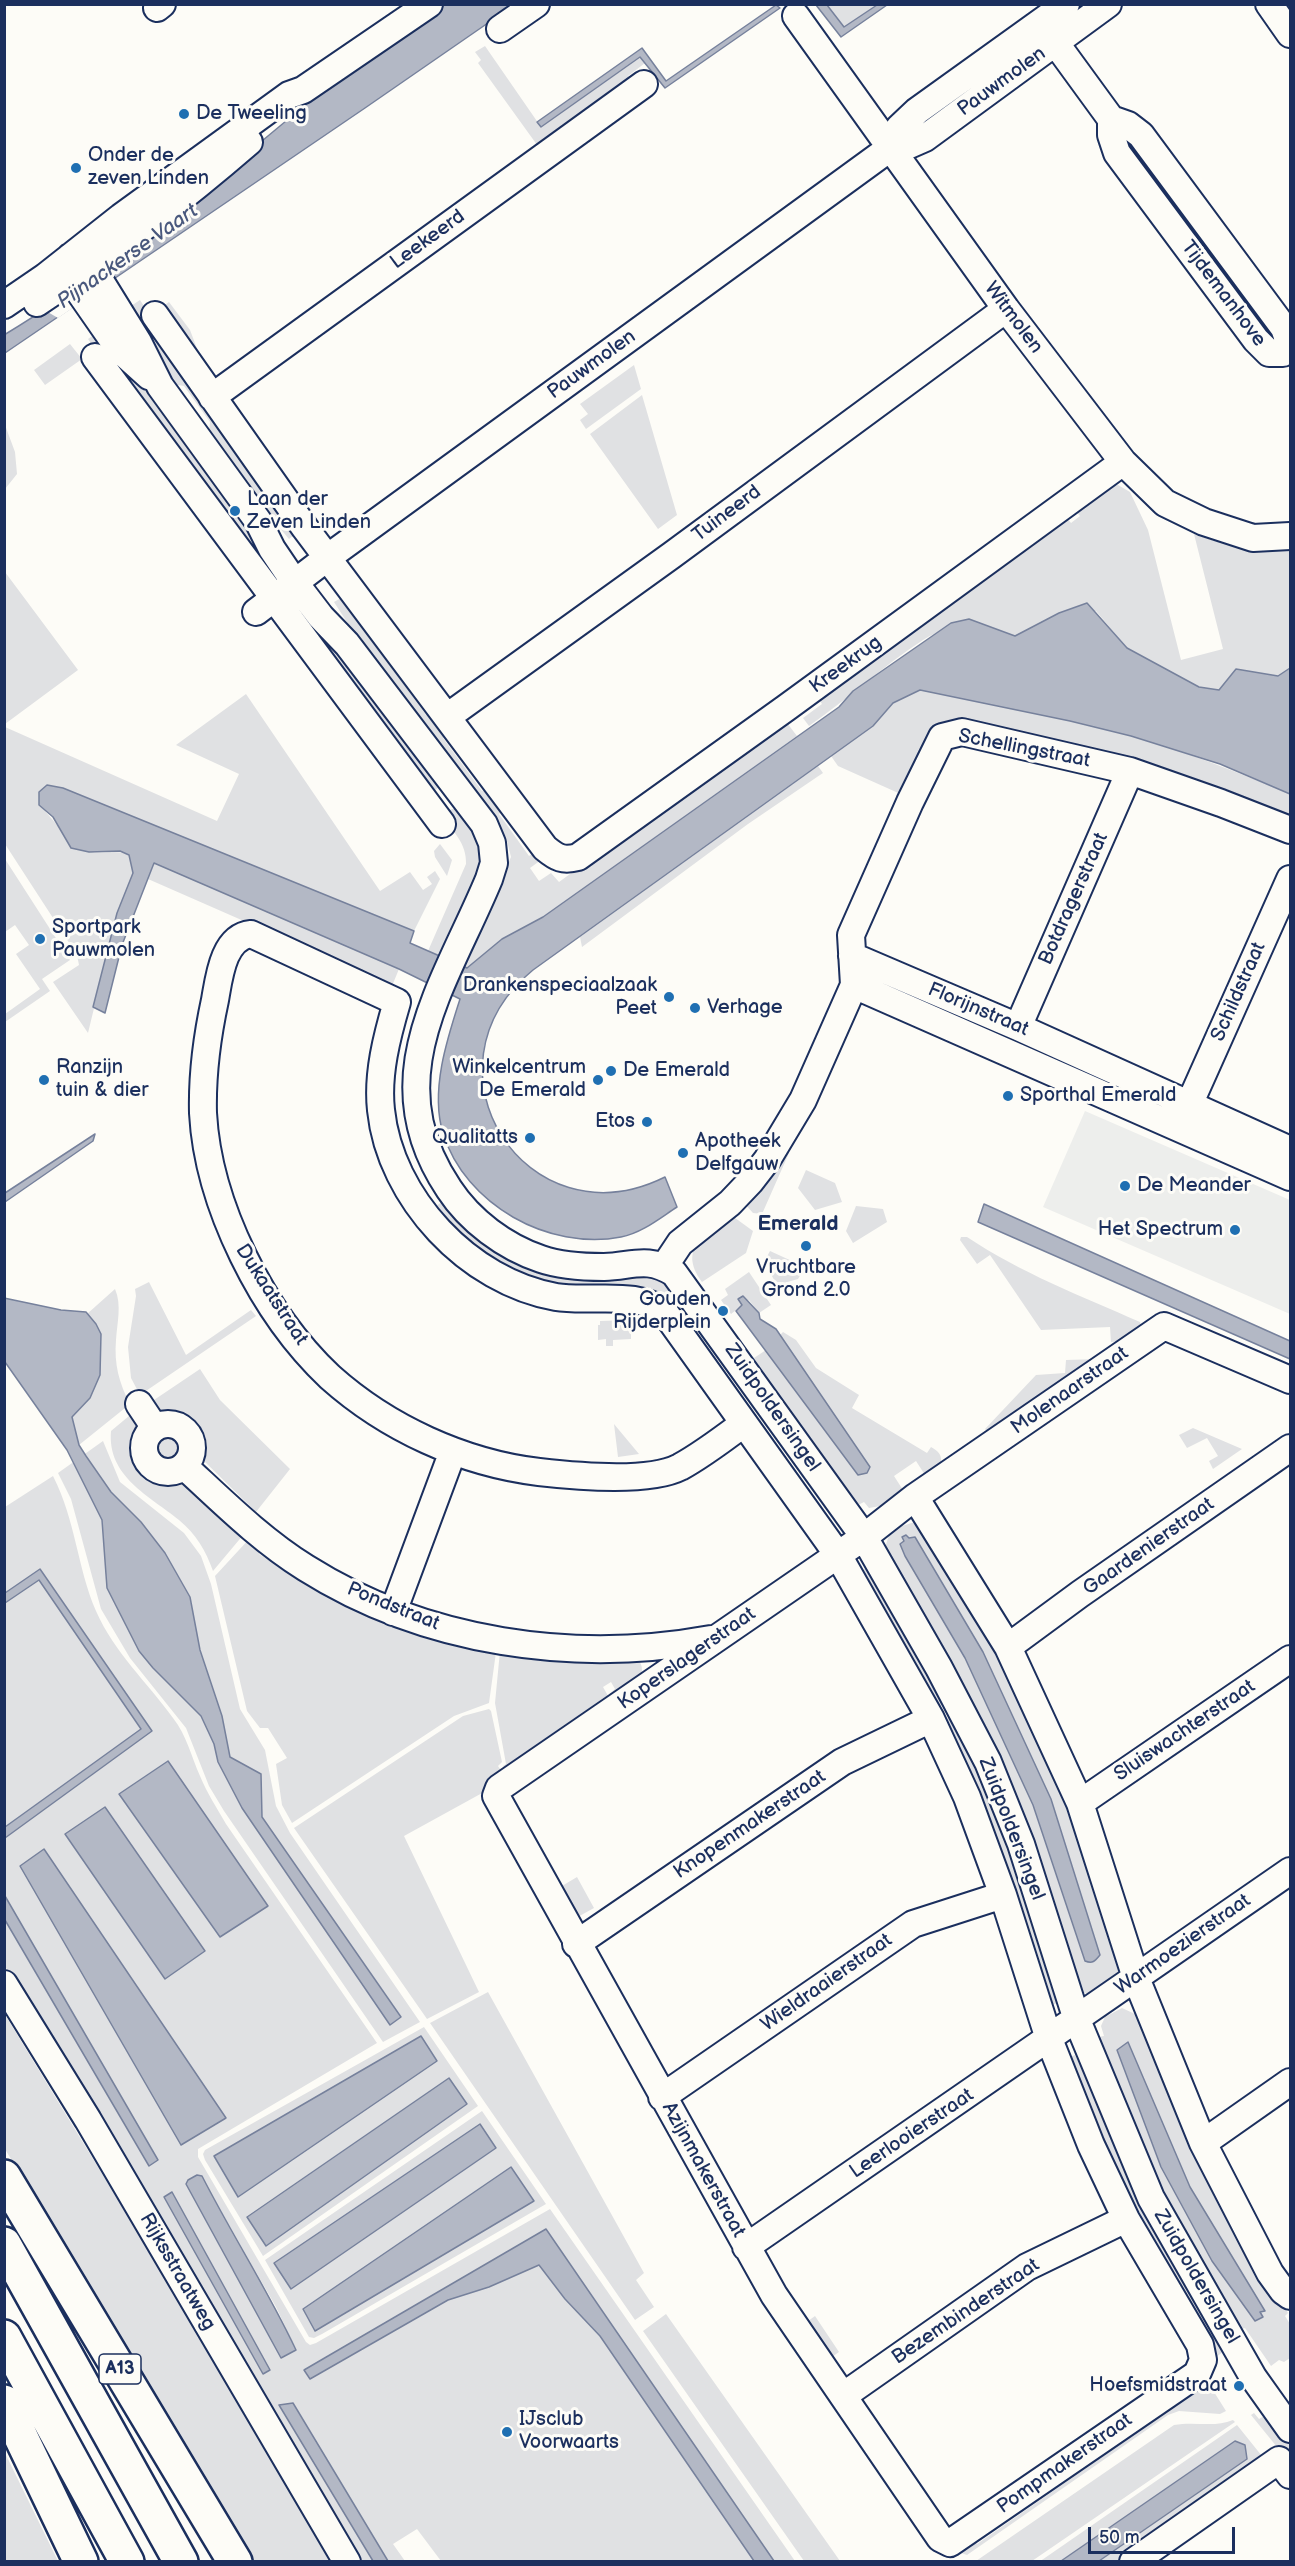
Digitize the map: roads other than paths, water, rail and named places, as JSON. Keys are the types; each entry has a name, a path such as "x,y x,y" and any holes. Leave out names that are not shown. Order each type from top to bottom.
{"highway":[{"name":"A13","path":"4,2177 236,2562"},
{"name":"A13","path":"4,2244 180,2562"},
{"path":"4,2337 127,2562"},
{"path":"4,2402 81,2562"}],"street":[{"path":"5,316 85,279 296,103 303,90 429,4"},
{"path":"500,28 536,4"},
{"name":"Pauwmolen","path":"890,148 899,128 917,111 1066,4"},
{"name":"Pauwmolen","path":"265,606 327,558 890,148 909,145 925,138 1108,4"},
{"path":"1269,4 1290,34"},
{"name":"Witmolen","path":"796,16 1006,309 1123,462 1165,503 1204,522 1253,538 1290,536"},
{"name":"Tijdemanhove","path":"1041,23 1111,119 1128,125 1141,135 1284,328 1288,339 1283,353 1269,353 1256,340 1131,172 1118,153 1111,135 1111,119"},
{"name":"Leekeerd","path":"212,397 644,84"},
{"path":"85,279 138,342 160,386 258,521 272,549 300,579 321,617 347,644 484,824 492,843 494,863 467,931 435,999 417,1057 416,1103 429,1153 461,1207 508,1244 541,1259 572,1266 605,1267 643,1262 664,1267 680,1243 730,1203 767,1160 803,1100 854,985"},
{"name":"Tuineerd","path":"447,717 1006,309"},
{"path":"155,315 327,558 447,717"},
{"path":"95,357 265,606 435,815 456,787"},
{"name":"Kreekrug","path":"447,717 545,848 565,861 578,857 1123,462"},
{"name":"Schellingstraat","path":"854,985 851,935 910,802 942,737 962,732 1130,771 1290,830"},
{"name":"Botdragerstraat","path":"1018,1027 1130,771"},
{"name":"Schildstraat","path":"1189,1105 1290,879"},
{"name":"Dukaatstraat","path":"397,1002 251,934 238,938 228,952 218,981 208,1029 203,1077 204,1115 209,1155 220,1200 236,1241 256,1279 303,1347 330,1377 369,1407 410,1432 453,1451 506,1468 603,1477 641,1475 678,1468 743,1424"},
{"name":"Florijnstraat","path":"852,956 1018,1027 1189,1105 1282,1160"},
{"name":"Florijnstraat","path":"854,985 1092,1090 1282,1160"},
{"name":"Zuidpoldersingel","path":"397,1002 389,1031 381,1085 381,1108 386,1138 399,1172 421,1209 453,1244 493,1273 531,1291 581,1301 629,1299 647,1301 658,1306 678,1328 743,1424 838,1555 931,1719 967,1797 1003,1896 1049,2039 1091,2145 1125,2219 1200,2345 1203,2360"},
{"path":"1092,1090 1104,1066"},
{"name":"Zuidpoldersingel","path":"664,1267 674,1273 694,1298 864,1537 903,1603 988,1762 1021,1844 1077,2020 1151,2198 1253,2377 1290,2428"},
{"name":"Molenaarstraat","path":"864,1537 915,1497 1164,1326 1290,1380"},
{"name":"Pondstraat","path":"139,1404 155,1428 168,1424 182,1428 187,1433 192,1447 184,1466 253,1529 306,1568 363,1599 393,1612 459,1632 540,1646 642,1649 717,1638"},
{"name":"Gaardenierstraat","path":"1008,1647 1290,1448"},
{"path":"393,1612 453,1451"},
{"path":"915,1497 1008,1647 1080,1803 1136,1978 1203,2142 1270,2273 1283,2291 1290,2296"},
{"name":"Koperslagerstraat","path":"510,1780 864,1537"},
{"path":"642,1649 649,1661 647,1686"},
{"name":"Sluiswachterstraat","path":"1080,1803 1290,1659"},
{"name":"Knopenmakerstraat","path":"576,1944 842,1762 931,1719"},
{"name":"Azijnmakerstraat","path":"510,1780 499,1788 496,1796 498,1803 746,2247 780,2303 940,2538 950,2543"},
{"name":"Warmoezierstraat","path":"1077,2020 1290,1871"},
{"name":"Wieldraaierstraat","path":"662,2097 913,1924 1003,1896"},
{"name":"Rijksstraatweg","path":"4,1984 88,2120 347,2562"},
{"name":"Leerlooierstraat","path":"746,2247 1077,2020"},
{"path":"1203,2142 1290,2082"},
{"name":"Bezembinderstraat","path":"843,2396 1027,2267 1125,2219"},
{"name":"Pompmakerstraat","path":"950,2543 1197,2374 1203,2360"},
{"path":"1133,2562 1285,2467"}],"water":[{"name":"Pijnackerse Vaart","path":"444,5 514,5 5,353 4,335 48,307 133,246 336,80"},
{"path":"776,5 780,8 665,88 640,57 541,127 537,122 642,48 666,81"},
{"path":"816,5 827,5 844,27 877,5 887,5 841,37"},
{"path":"1087,603 1127,648 1199,687 1219,690 1236,669 1278,676 1290,668 1290,794 1220,764 1131,736 1070,721 920,690 893,703 873,726 533,970 499,1010 483,1053 485,1097 502,1136 531,1168 569,1188 614,1192 665,1177 677,1207 636,1232 621,1237 594,1240 566,1237 539,1229 513,1217 490,1201 470,1182 454,1159 443,1133 438,1100 442,1065 460,999 399,969 154,863 122,945 105,1013 93,1007 117,913 133,873 129,855 120,851 89,852 71,848 53,817 39,805 39,792 47,785 63,788 414,931 410,943 467,968 502,939 543,917 839,707 853,691 951,623 969,619 1015,636 1059,613"},
{"path":"95,1134 93,1141 5,1202 5,1193"},
{"path":"984,1204 1290,1341 1290,1359 978,1222"},
{"path":"743,1296 759,1313 760,1319 776,1329 870,1467 867,1473 858,1475 736,1311 742,1305 738,1299"},
{"path":"4,1298 61,1310 86,1312 96,1324 101,1334 100,1375 90,1398 72,1417 79,1445 111,1492 141,1522 165,1553 190,1597 200,1650 222,1716 230,1757 261,1774 262,1817 401,2017 390,2025 242,1808 218,1762 214,1744 201,1716 139,1651 107,1588 102,1520 67,1450 5,1362"},
{"path":"906,1535 909,1538 915,1537 983,1652 1051,1799 1100,1955 1094,1961 1085,1961 1033,1805 965,1658 905,1556 900,1544 904,1541 902,1537"},
{"path":"40,1569 152,1731 5,1838 5,1827 141,1729 39,1580 5,1603 5,1593"},
{"path":"168,1761 268,1906 220,1937 119,1794"},
{"path":"105,1807 205,1951 165,1979 65,1834"},
{"path":"44,1849 226,2118 181,2145 20,1866"},
{"path":"5,1896 158,2160 149,2166 5,1920"},
{"path":"421,2036 437,2061 238,2197 214,2156"},
{"path":"1128,2042 1190,2187 1265,2311 1260,2312 1263,2317 1255,2321 1212,2261 1161,2167 1117,2050"},
{"path":"449,2078 467,2104 266,2246 247,2217"},
{"path":"480,2124 496,2148 291,2289 274,2263"},
{"path":"511,2167 534,2201 315,2331 303,2309"},
{"path":"197,2175 202,2176 296,2350 281,2358 186,2184 188,2180"},
{"path":"172,2192 270,2370 263,2374 164,2197"},
{"path":"546,2229 774,2561 754,2561 600,2336 565,2299 539,2265 489,2287 448,2300 310,2379 304,2370"},
{"path":"293,2403 388,2561 373,2561 279,2405"},
{"path":"1235,2441 1245,2445 1247,2459 1099,2561 1061,2561"}],"place":[{"name":"De Tweeling","path":"184,114"},
{"name":"Onder de zeven Linden","path":"76,168"},
{"name":"Laan der Zeven Linden","path":"235,511"},
{"name":"Sportpark Pauwmolen","path":"40,939"},
{"name":"Drankenspeciaalzaak Peet","path":"669,997"},
{"name":"Verhage","path":"695,1008"},
{"name":"De Emerald","path":"611,1071"},
{"name":"Ranzijn tuin & dier","path":"44,1080"},
{"name":"Winkelcentrum De Emerald","path":"598,1080"},
{"name":"Sporthal Emerald","path":"1008,1096"},
{"name":"Etos","path":"647,1122"},
{"name":"Qualitatts","path":"530,1138"},
{"name":"Apotheek Delfgauw","path":"683,1153"},
{"name":"De Meander","path":"1125,1186"},
{"name":"Het Spectrum","path":"1235,1230"},
{"name":"Vruchtbare Grond 2.0","path":"806,1246"},
{"name":"Gouden Rijderplein","path":"723,1311"},
{"name":"Hoefsmidstraat","path":"1239,2386"},
{"name":"IJsclub Voorwaarts","path":"507,2432"}],"district":[{"name":"Emerald","path":"798,1225"}]}
